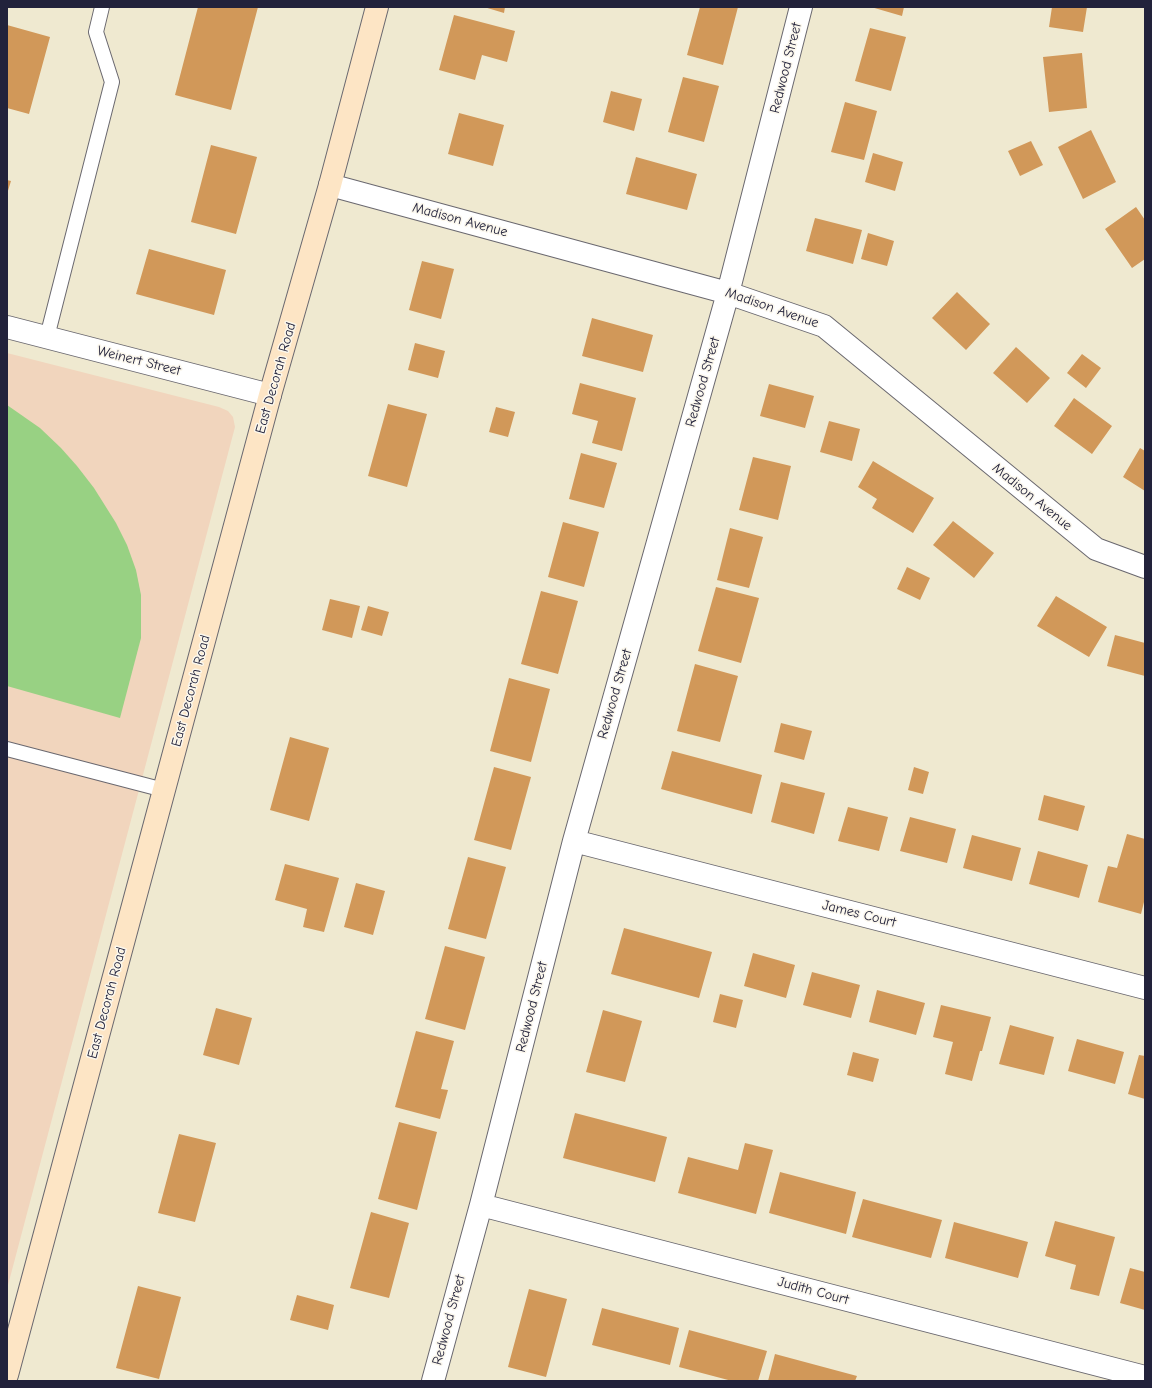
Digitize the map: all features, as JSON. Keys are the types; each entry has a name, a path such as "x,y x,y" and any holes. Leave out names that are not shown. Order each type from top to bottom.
{"street":[{"name":"East Decorah Road","path":"7,1375 270,395 330,185 377,7"},
{"name":"Redwood Street","path":"432,1381 481,1205 574,841 728,293 801,7"},
{"name":"Madison Avenue","path":"330,185 728,293 824,326 1096,549 1145,567"},
{"name":"Weinert Street","path":"7,327 270,395"},
{"name":"James Court","path":"574,841 1145,988"},
{"name":"Judith Court","path":"481,1205 1145,1377"}],"lane":[{"path":"47,337 112,82 96,32 102,7"},
{"path":"7,749 164,790"}],"shaded area":[{"path":"7,353 219,407 228,411 233,417 235,427 7,1289"}],"green space":[{"path":"7,405 40,428 77,466 94,488 116,523 127,545 136,570 141,595 141,638 120,718 7,686"}],"building":[{"path":"198,7 258,7 231,110 175,95"},
{"path":"484,7 505,7 504,13"},
{"path":"700,7 738,7 723,65 687,55"},
{"path":"871,7 904,7 902,16"},
{"path":"1052,7 1087,7 1083,32 1049,27"},
{"path":"454,15 515,31 507,62 482,55 475,80 439,70"},
{"path":"7,25 50,37 29,114 7,108"},
{"path":"870,28 906,37 891,91 855,81"},
{"path":"1082,53 1087,108 1049,112 1043,57"},
{"path":"683,77 719,86 704,142 668,132"},
{"path":"611,91 642,99 634,131 603,122"},
{"path":"845,102 877,111 864,160 831,152"},
{"path":"459,113 504,125 493,166 448,154"},
{"path":"1091,130 1116,182 1083,199 1058,147"},
{"path":"1031,141 1043,165 1020,176 1008,151"},
{"path":"211,145 257,157 236,234 191,222"},
{"path":"873,153 903,162 895,191 865,182"},
{"path":"636,157 697,174 687,210 626,194"},
{"path":"7,180 11,181 7,194"},
{"path":"1136,207 1145,220 1145,259 1132,268 1105,229"},
{"path":"815,218 862,230 853,264 806,251"},
{"path":"868,233 894,241 887,266 861,259"},
{"path":"149,249 226,270 214,315 136,294"},
{"path":"422,261 454,269 441,319 409,310"},
{"path":"957,292 990,324 966,350 932,318"},
{"path":"592,318 653,335 643,372 582,356"},
{"path":"415,343 445,351 438,378 408,370"},
{"path":"1016,347 1050,378 1027,403 993,373"},
{"path":"1082,354 1101,368 1086,388 1067,373"},
{"path":"580,383 636,398 622,451 592,443 598,421 572,414"},
{"path":"769,384 814,396 805,428 760,416"},
{"path":"1074,398 1112,426 1092,454 1054,426"},
{"path":"388,404 427,414 407,487 368,476"},
{"path":"496,407 515,412 508,437 489,432"},
{"path":"829,421 860,429 852,461 820,452"},
{"path":"1140,448 1145,451 1145,491 1123,477"},
{"path":"581,453 617,463 604,508 569,499"},
{"path":"753,457 791,466 778,520 739,510"},
{"path":"873,461 934,498 913,533 872,508 877,499 858,487"},
{"path":"953,521 994,553 974,578 933,545"},
{"path":"563,522 599,532 584,587 548,577"},
{"path":"730,528 763,537 749,588 717,580"},
{"path":"907,567 930,578 920,600 897,589"},
{"path":"716,587 759,598 741,663 698,651"},
{"path":"541,591 578,601 558,674 521,664"},
{"path":"1056,596 1107,627 1089,657 1037,626"},
{"path":"330,599 360,606 352,638 322,630"},
{"path":"368,606 389,612 382,636 361,630"},
{"path":"1115,635 1145,643 1145,676 1107,666"},
{"path":"695,664 738,676 720,742 677,731"},
{"path":"509,678 550,689 531,762 490,751"},
{"path":"781,723 812,731 804,760 774,752"},
{"path":"290,737 329,748 309,821 270,810"},
{"path":"672,751 762,775 752,814 661,789"},
{"path":"494,767 531,777 511,850 474,840"},
{"path":"914,767 929,772 923,794 908,790"},
{"path":"781,782 825,793 814,834 771,822"},
{"path":"1044,795 1085,806 1078,831 1038,820"},
{"path":"848,807 888,817 879,851 838,841"},
{"path":"910,817 956,829 947,863 900,851"},
{"path":"1127,834 1145,839 1145,898 1141,914 1098,902 1108,866 1117,868"},
{"path":"972,835 1021,848 1012,881 963,868"},
{"path":"1038,851 1088,865 1079,898 1029,884"},
{"path":"468,857 506,867 486,939 448,929"},
{"path":"285,864 339,878 324,932 303,927 307,909 275,900"},
{"path":"356,883 385,891 373,935 344,927"},
{"path":"624,928 712,952 699,998 611,974"},
{"path":"445,946 485,957 465,1030 425,1019"},
{"path":"753,953 795,965 786,998 744,986"},
{"path":"812,972 860,985 851,1018 803,1005"},
{"path":"877,990 925,1003 916,1035 869,1022"},
{"path":"720,994 743,1000 736,1028 713,1022"},
{"path":"941,1005 991,1017 972,1081 945,1074 953,1042 933,1037"},
{"path":"216,1008 252,1018 239,1065 203,1055"},
{"path":"603,1010 642,1021 625,1082 586,1072"},
{"path":"1010,1025 1054,1037 1044,1075 999,1064"},
{"path":"416,1031 454,1041 441,1089 448,1090 440,1119 395,1107"},
{"path":"1077,1039 1124,1052 1115,1084 1068,1071"},
{"path":"853,1052 879,1059 873,1082 847,1075"},
{"path":"1139,1055 1145,1056 1145,1099 1128,1094"},
{"path":"575,1113 667,1137 655,1182 563,1158"},
{"path":"399,1122 437,1132 417,1210 378,1199"},
{"path":"179,1134 216,1143 195,1222 158,1213"},
{"path":"745,1143 773,1150 756,1214 678,1193 688,1157 738,1170"},
{"path":"780,1172 856,1192 846,1234 769,1213"},
{"path":"863,1199 942,1220 931,1258 852,1237"},
{"path":"371,1212 409,1223 389,1298 350,1288"},
{"path":"1055,1221 1115,1237 1099,1296 1070,1289 1076,1265 1045,1256"},
{"path":"954,1222 1028,1242 1018,1278 945,1258"},
{"path":"1130,1268 1145,1272 1145,1310 1120,1303"},
{"path":"138,1286 181,1297 159,1379 116,1368"},
{"path":"529,1289 567,1299 546,1377 508,1367"},
{"path":"297,1295 334,1305 328,1330 290,1320"},
{"path":"602,1308 679,1328 670,1365 592,1345"},
{"path":"689,1330 767,1351 758,1381 732,1381 679,1367"},
{"path":"775,1354 857,1376 855,1381 768,1381"}]}
